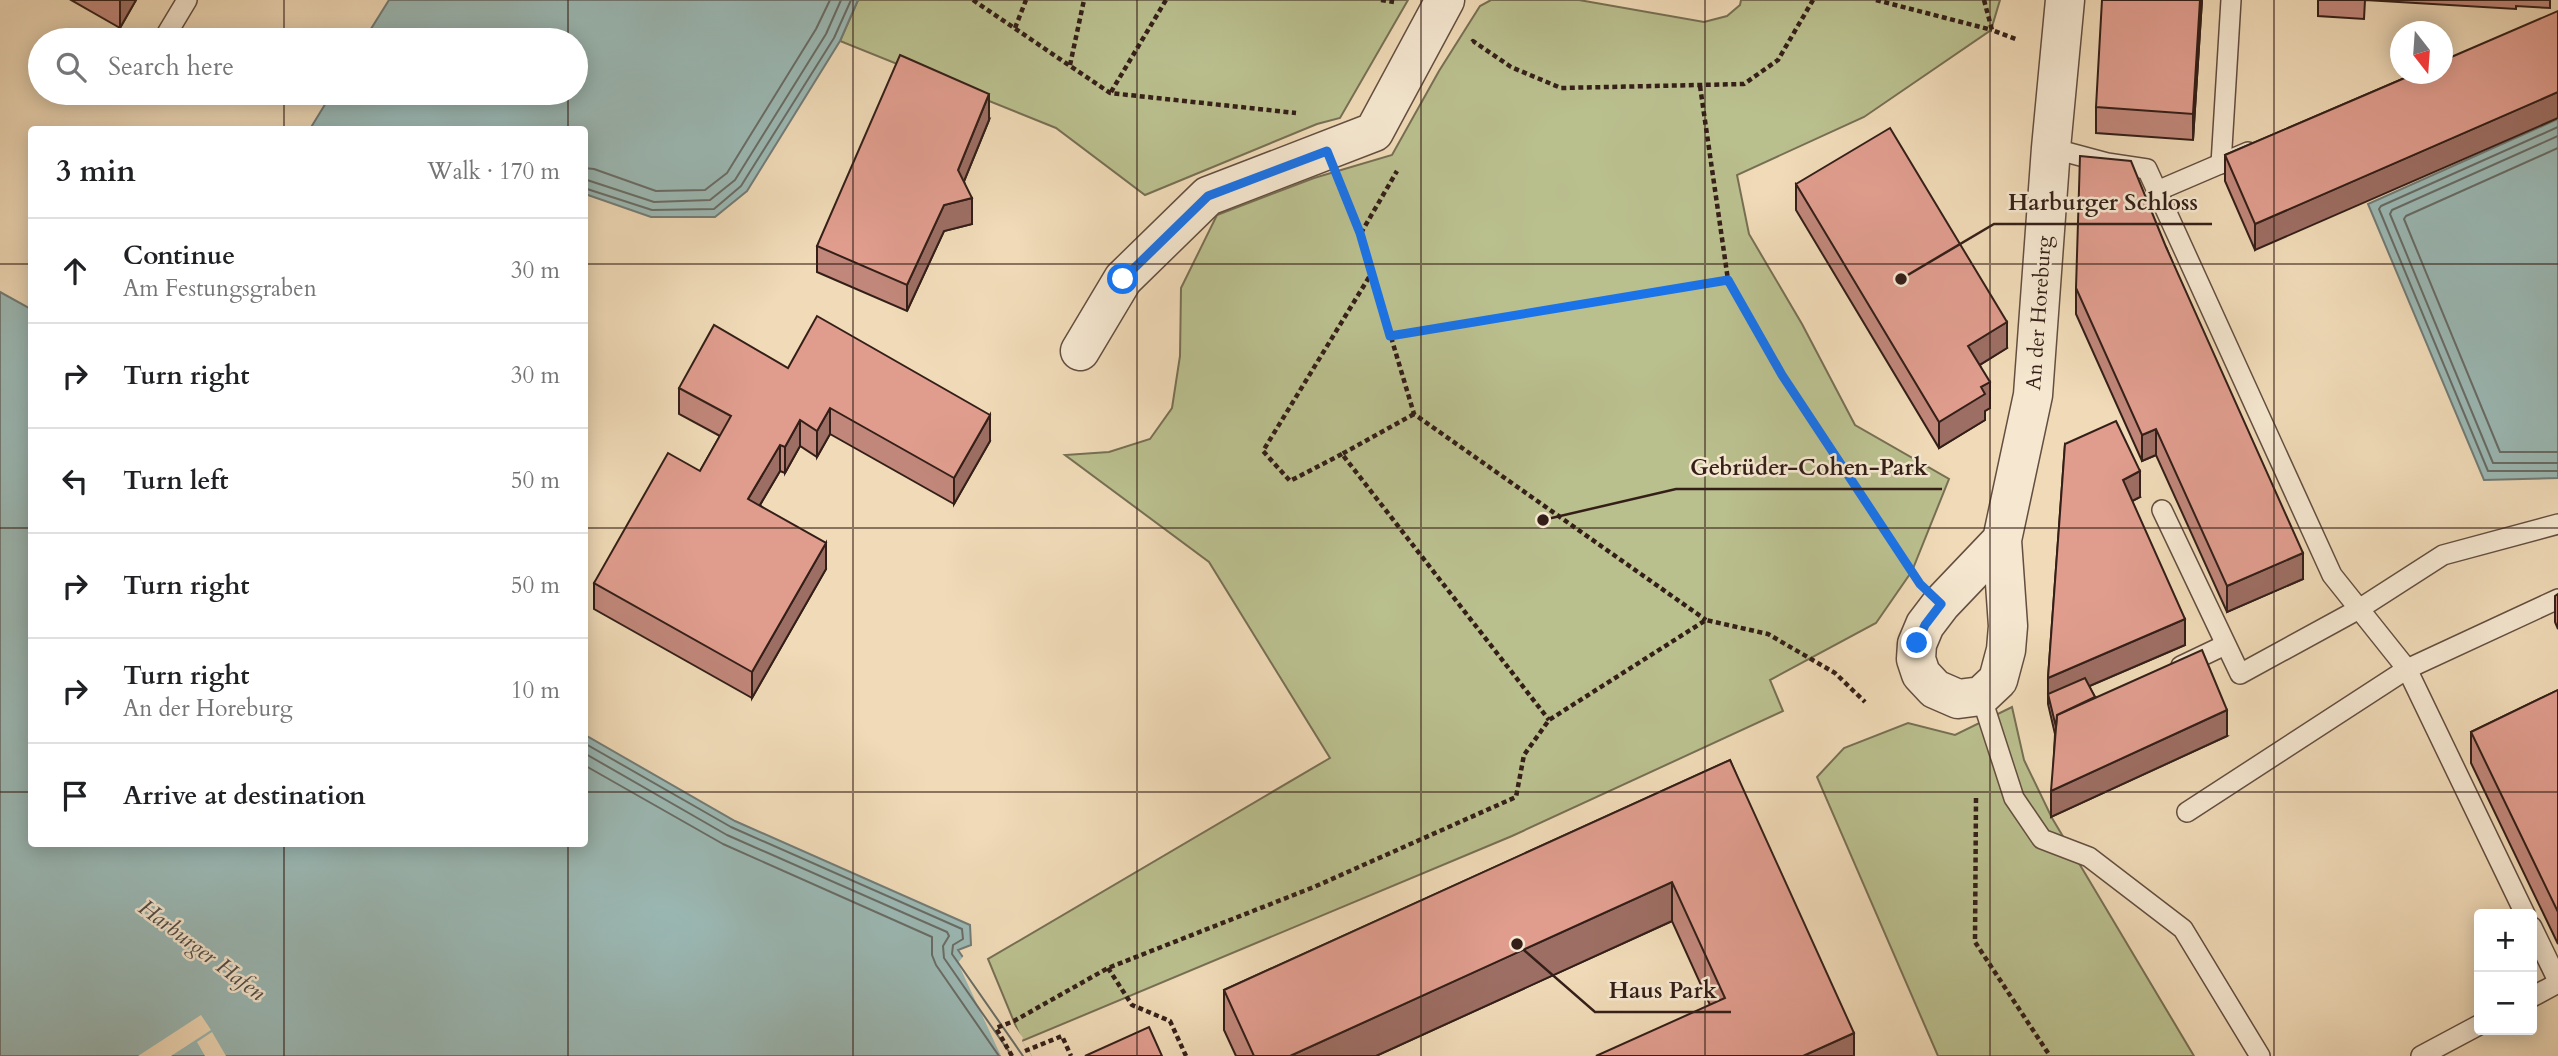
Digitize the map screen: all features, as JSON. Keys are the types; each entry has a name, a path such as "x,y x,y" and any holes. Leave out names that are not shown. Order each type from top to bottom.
{"street":[{"path":"1080,351 1123,279 1208,196 1374,132 1445,0"},
{"name":"An der Horeburg","path":"1981,696 1998,680 2006,650 2008,625 2002,540 2033,395 2065,0"},
{"path":"1981,696 1958,699 1935,689 1921,674 1916,659 1917,643 1925,625 1941,604 2002,540"}],"lane":[{"path":"170,28 187,0"},
{"path":"2221,164 2231,0"},
{"path":"2157,191 2270,142"},
{"path":"2051,148 2107,163 2147,169 2332,575 2407,669 2523,909"},
{"path":"2162,510 2240,674 2359,609 2443,555 2558,524"},
{"path":"2187,812 2407,669 2558,599"},
{"path":"2165,674 2225,645"},
{"path":"1981,696 2014,798 2042,839 2089,857 2183,929 2260,1056"},
{"path":"2537,938 2558,982 2537,994"},
{"path":"2421,1056 2474,1028"}],"path":[{"path":"973,0 1110,93 1314,115 1360,233 1414,414 1706,620 1768,634 1835,673 1865,702"},
{"path":"1015,28 1026,0"},
{"path":"1070,65 1084,0"},
{"path":"1110,93 1166,0"},
{"path":"1466,53 1473,41 1511,67 1561,88 1744,84 1779,60 1813,0"},
{"path":"1876,0 1992,30"},
{"path":"1700,86 1728,280 1782,375 1920,584 1941,604"},
{"path":"1360,233 1402,161"},
{"path":"1372,273 1263,452 1290,481 1414,414"},
{"path":"1390,336 1728,280"},
{"path":"1342,454 1549,720"},
{"path":"1012,1056 996,1028 1014,1021 1108,968 1314,887 1516,797 1524,755 1549,720 1706,620"},
{"path":"1976,797 1975,942 2050,1056"},
{"path":"1108,968 1132,1004 1170,1021 1186,1056"},
{"path":"1026,1051 1062,1036 1071,1056"}],"green space":[{"path":"858,0 1408,0 1340,118 1317,124 1145,195 1056,128 840,41"},
{"path":"1491,0 1579,0 1704,22 1727,16 1740,5 1741,0 2000,0 1991,30 1864,117 1737,175 1749,234 1802,324 1855,425 1949,479 1912,571 1876,623 1770,680 1783,711 1512,836 1022,1041 988,959 1330,758 1209,562 1065,455 1109,452 1150,439 1172,408 1180,356 1181,288 1217,215 1314,178 1392,155 1439,71 1480,6"},
{"path":"2012,707 2024,760 2052,818 2194,1056 1938,1056 1817,777 1844,748 1908,723 1955,735"}],"water":[{"path":"389,0 858,0 840,41 747,191 715,217 651,217 588,195 588,126 312,126 325,105 588,105 588,28 372,28"},
{"path":"2558,119 2558,478 2484,480 2368,204"},
{"name":"Harburger Hafen","path":"0,292 28,307 28,847 588,847 588,737 735,821 970,925 971,945 958,950 1031,1056 0,1056"}],"pier":[{"path":"965,954 1023,1038 1022,1041 1032,1056 1001,1056 958,963"},
{"path":"201,1015 211,1030 171,1056 138,1056"},
{"path":"212,1032 226,1056 205,1056 197,1042"}],"building":[{"path":"2102,0 2200,0 2193,114 2096,107"},
{"path":"2558,11 2558,92 2255,224 2225,155 2391,84 2453,84 2453,56"},
{"path":"900,55 989,94 958,170 972,198 944,205 907,285 817,246"},
{"path":"1890,128 2007,322 1968,346 1990,382 1981,387 1985,394 1939,422 1796,184"},
{"path":"2080,156 2131,161 2166,247 2303,553 2227,586 2156,429 2142,435 2076,288"},
{"path":"817,316 990,415 954,478 830,408 817,431 800,420 785,447 780,445 748,499 826,543 752,672 594,583 668,453 700,471 731,416 679,388 714,325 788,368"},
{"path":"2116,421 2140,471 2123,480 2185,619 2048,678 2065,444"},
{"path":"2202,650 2227,710 2051,791 2057,715"},
{"path":"2085,678 2095,697 2057,715 2056,727 2048,694"},
{"path":"2558,690 2558,912 2471,732"},
{"path":"1730,760 1854,1033 1803,1056 1596,1056 1725,998 1672,882 1290,1056 1254,1056 1224,990"},
{"path":"1149,1027 1162,1056 1085,1056"}],"place":[{"name":"Harburger Schloss","path":"1901,279"},
{"name":"Gebrüder-Cohen-Park","path":"1543,520"},
{"name":"Haus Park","path":"1517,944"}],"route":[{"path":"1123,279 1208,196 1327,151 1360,233 1390,336 1728,280 1782,375 1920,584 1941,604 1925,625 1917,643"}]}
